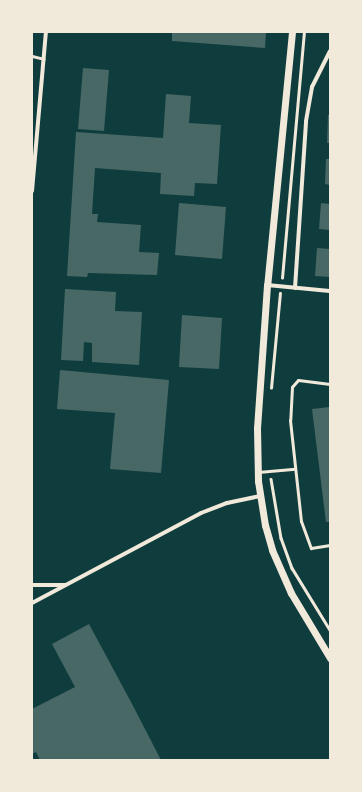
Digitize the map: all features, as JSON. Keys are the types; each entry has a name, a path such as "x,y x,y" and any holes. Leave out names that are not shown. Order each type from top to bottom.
{"street":[{"path":"32,191 46,32"},
{"path":"292,32 267,285 257,428 258,472 264,525 276,559 291,593 330,658"},
{"path":"295,288 306,121 315,80 330,51"},
{"path":"267,285 330,291"},
{"path":"32,603 201,513 227,503 260,496"},
{"path":"32,585 67,584"}],"lane":[{"path":"32,56 44,59"},
{"path":"330,384 298,380 292,387 290,420 301,521 311,548 330,545"},
{"path":"258,472 295,469"}],"path":[{"path":"271,390 304,32"},
{"path":"270,471 274,507 290,562 330,630"}],"building":[{"path":"172,32 266,32 265,48 172,41"},
{"path":"83,68 109,70 104,131 78,129"},
{"path":"166,94 191,96 189,123 221,125 217,184 195,183 194,196 160,194 161,173 95,168 92,214 98,214 97,222 141,225 139,252 159,253 157,275 88,273 87,277 67,276 76,132 163,138"},
{"path":"328,115 330,115 330,143 327,143"},
{"path":"326,159 330,159 330,185 325,184"},
{"path":"179,203 226,207 222,259 175,255"},
{"path":"321,203 330,204 330,230 319,229"},
{"path":"317,248 330,249 330,277 315,276"},
{"path":"65,289 116,292 115,311 142,312 139,365 92,362 92,343 84,342 83,361 61,360"},
{"path":"182,315 222,318 219,369 179,367"},
{"path":"60,370 169,380 161,473 110,469 115,413 57,409"},
{"path":"330,407 330,522 326,522 312,409"},
{"path":"89,624 161,760 40,760 36,752 32,754 32,709 75,687 52,644"}]}
